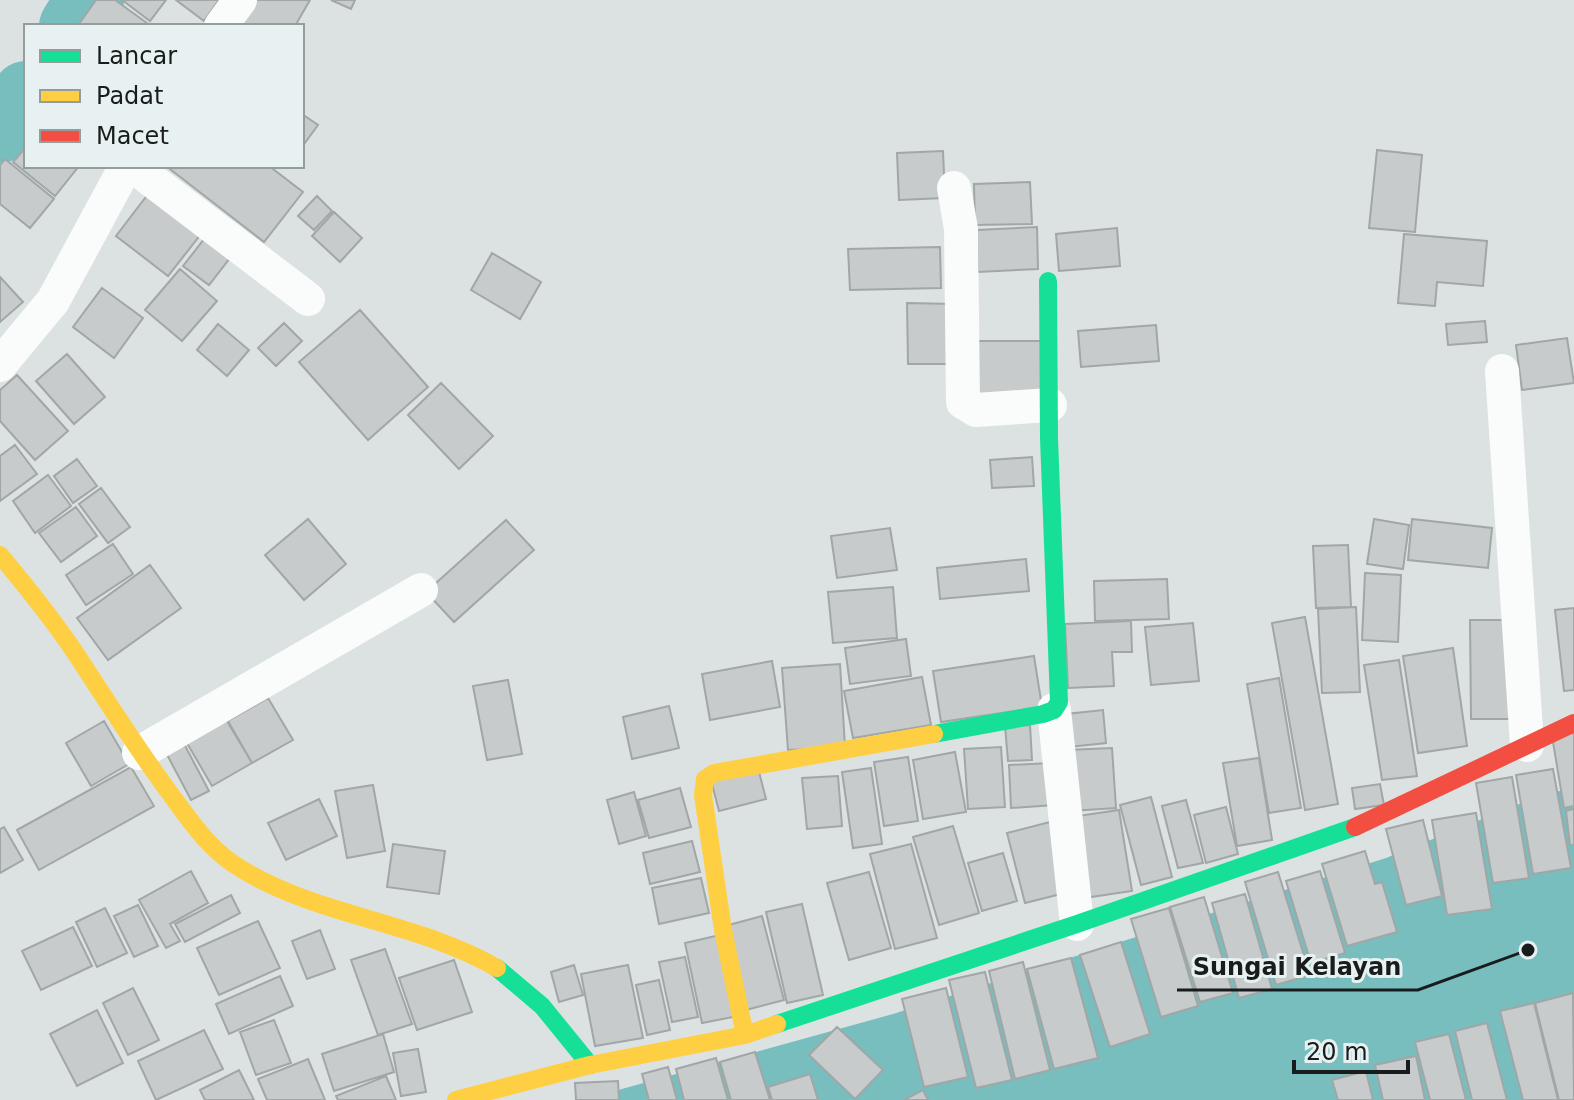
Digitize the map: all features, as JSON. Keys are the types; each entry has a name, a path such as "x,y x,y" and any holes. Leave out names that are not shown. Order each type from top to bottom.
{"street":[{"path":"222,24 240,0"},
{"path":"0,365 53,301 125,168"},
{"path":"136,168 308,299"},
{"path":"954,188 961,229 963,402 976,410 1050,405"},
{"path":"745,1035 721,915 703,795 705,778 714,773 1043,714 1054,710 1059,702 1048,281"},
{"path":"1502,371 1527,745"},
{"path":"0,555 43,606 139,753 213,849 236,865 287,891 430,938 483,960 519,984 547,1009 590,1065"},
{"path":"139,753 421,590"},
{"path":"1054,710 1077,924"},
{"path":"456,1100 590,1065 745,1035 1077,924 1363,824 1574,723"}],"water":[{"path":"1574,787 1574,1100 582,1100 893,1014 1386,858 1534,798"}],"building":[{"path":"96,0 115,0 148,24 79,24"},
{"path":"122,0 166,0 150,21"},
{"path":"176,0 219,0 204,21"},
{"path":"255,0 310,0 296,24 242,24"},
{"path":"331,0 355,0 351,9"},
{"path":"304,115 318,125 304,144"},
{"path":"24,149 24,168 77,168 55,196 13,162"},
{"path":"1377,150 1422,155 1415,232 1369,228"},
{"path":"943,151 945,198 899,200 897,153"},
{"path":"5,159 54,199 30,228 0,204 0,165"},
{"path":"169,168 272,168 303,192 264,242"},
{"path":"1030,182 1032,224 975,225 974,184"},
{"path":"152,189 205,229 168,276 116,236"},
{"path":"317,196 332,211 314,230 298,216"},
{"path":"334,212 362,238 340,262 312,236"},
{"path":"1037,227 1038,269 978,272 977,230"},
{"path":"1117,228 1120,266 1059,271 1056,234"},
{"path":"212,229 237,249 209,285 183,266"},
{"path":"1404,234 1487,241 1483,286 1437,282 1435,306 1398,303"},
{"path":"940,247 941,288 850,290 848,249"},
{"path":"492,253 541,282 520,319 471,290"},
{"path":"180,269 217,301 182,341 145,310"},
{"path":"0,277 23,302 0,322"},
{"path":"102,288 143,318 114,358 73,327"},
{"path":"907,303 954,304 955,364 908,364"},
{"path":"360,310 428,387 368,440 299,362"},
{"path":"1485,321 1487,342 1448,345 1446,324"},
{"path":"284,323 302,341 276,366 258,348"},
{"path":"218,324 249,350 227,376 197,350"},
{"path":"1156,325 1159,361 1081,367 1078,331"},
{"path":"1567,338 1574,383 1522,390 1516,345"},
{"path":"976,341 1043,341 1043,396 976,396"},
{"path":"67,354 105,397 74,424 36,381"},
{"path":"17,375 68,431 35,460 0,421 0,390"},
{"path":"441,383 493,436 459,469 408,415"},
{"path":"15,445 37,474 0,501 0,456"},
{"path":"1032,457 1034,486 992,488 990,460"},
{"path":"77,459 97,486 73,503 54,476"},
{"path":"48,475 71,506 35,533 13,501"},
{"path":"101,488 130,527 108,543 79,504"},
{"path":"76,507 97,536 61,562 39,533"},
{"path":"308,519 346,564 304,600 265,555"},
{"path":"1374,519 1409,525 1403,569 1367,564"},
{"path":"1412,519 1492,528 1488,568 1408,560"},
{"path":"506,520 534,550 454,622 426,592"},
{"path":"890,528 897,570 837,578 831,536"},
{"path":"113,544 133,574 86,605 66,575"},
{"path":"1348,545 1351,607 1316,608 1313,546"},
{"path":"1026,559 1029,591 940,599 937,568"},
{"path":"150,565 181,608 108,660 77,618"},
{"path":"1365,573 1401,575 1398,642 1362,640"},
{"path":"1167,579 1169,619 1095,621 1094,581"},
{"path":"893,587 897,638 833,643 828,592"},
{"path":"1356,607 1360,692 1322,693 1318,609"},
{"path":"1574,608 1574,690 1564,691 1555,610"},
{"path":"1305,617 1338,804 1305,810 1272,623"},
{"path":"1470,620 1513,620 1514,719 1471,719"},
{"path":"1131,621 1132,652 1112,652 1114,686 1068,688 1065,624"},
{"path":"1193,623 1199,681 1151,685 1145,627"},
{"path":"906,639 911,676 850,684 845,648"},
{"path":"1453,648 1467,746 1418,753 1403,656"},
{"path":"1034,656 1042,707 941,722 933,671"},
{"path":"1399,660 1417,776 1382,780 1364,665"},
{"path":"772,661 780,707 710,720 702,674"},
{"path":"840,664 845,747 788,750 782,668"},
{"path":"922,677 931,725 853,738 844,691"},
{"path":"1279,678 1301,808 1269,813 1247,684"},
{"path":"508,680 522,754 487,760 473,686"},
{"path":"268,698 293,740 252,763 228,721"},
{"path":"669,706 679,748 632,759 623,717"},
{"path":"1103,710 1106,743 1069,747 1066,714"},
{"path":"224,716 252,763 212,786 184,738"},
{"path":"104,721 129,764 91,786 66,743"},
{"path":"1030,725 1032,760 1008,761 1005,726"},
{"path":"1574,733 1574,806 1564,808 1552,736"},
{"path":"182,740 209,791 191,800 164,749"},
{"path":"1001,747 1005,807 968,809 964,749"},
{"path":"1112,748 1116,808 1071,811 1067,750"},
{"path":"955,752 966,812 923,819 913,760"},
{"path":"908,757 918,821 884,826 874,762"},
{"path":"1259,758 1272,840 1237,846 1223,763"},
{"path":"1051,763 1054,805 1011,808 1009,765"},
{"path":"131,767 154,806 39,870 17,830"},
{"path":"758,768 766,799 719,811 711,780"},
{"path":"871,768 882,844 853,848 842,772"},
{"path":"1553,769 1571,868 1533,874 1516,775"},
{"path":"838,776 842,826 807,829 802,778"},
{"path":"1512,777 1529,878 1493,883 1476,783"},
{"path":"1380,784 1384,805 1355,809 1352,788"},
{"path":"373,785 385,851 347,858 335,791"},
{"path":"680,788 691,827 649,838 638,800"},
{"path":"634,792 646,836 619,844 607,800"},
{"path":"1151,797 1172,877 1141,885 1120,805"},
{"path":"319,799 337,836 286,860 268,823"},
{"path":"1186,800 1203,863 1178,868 1162,806"},
{"path":"1226,807 1238,854 1206,863 1194,815"},
{"path":"1574,809 1574,845 1570,845 1566,811"},
{"path":"1119,810 1132,891 1084,898 1071,817"},
{"path":"1476,813 1492,909 1447,915 1432,820"},
{"path":"1423,820 1442,896 1406,905 1386,829"},
{"path":"1050,822 1069,892 1025,903 1007,833"},
{"path":"953,826 979,913 939,925 913,837"},
{"path":"4,827 23,860 0,873 0,829"},
{"path":"692,841 700,872 650,884 643,853"},
{"path":"393,844 445,851 439,894 387,887"},
{"path":"911,844 937,938 895,949 870,854"},
{"path":"1365,851 1375,884 1382,882 1397,932 1347,946 1322,864"},
{"path":"1003,853 1017,901 982,911 968,863"},
{"path":"191,871 208,903 170,924 180,941 166,948 139,900"},
{"path":"1320,871 1345,953 1311,963 1286,881"},
{"path":"869,872 891,948 849,960 827,883"},
{"path":"1278,872 1310,975 1276,985 1245,882"},
{"path":"701,878 709,913 659,924 652,888"},
{"path":"1245,894 1272,989 1239,998 1212,903"},
{"path":"231,895 240,913 185,942 175,924"},
{"path":"1204,897 1233,993 1200,1002 1170,907"},
{"path":"802,904 823,995 787,1003 766,912"},
{"path":"138,905 158,946 134,957 114,916"},
{"path":"105,908 127,953 97,967 76,922"},
{"path":"1169,908 1198,1006 1161,1017 1131,919"},
{"path":"762,916 784,1000 746,1010 725,926"},
{"path":"258,921 280,968 219,995 197,948"},
{"path":"73,927 92,966 41,990 22,951"},
{"path":"320,930 335,969 307,979 292,941"},
{"path":"720,935 738,1016 702,1023 685,943"},
{"path":"1121,942 1150,1034 1110,1047 1080,955"},
{"path":"385,949 412,1024 378,1035 351,960"},
{"path":"685,957 698,1017 672,1022 659,962"},
{"path":"1071,958 1098,1058 1054,1069 1027,969"},
{"path":"454,960 472,1012 417,1030 399,978"},
{"path":"1023,962 1050,1070 1015,1079 989,971"},
{"path":"574,965 583,995 559,1002 551,972"},
{"path":"628,965 643,1038 595,1046 581,974"},
{"path":"985,972 1012,1080 976,1088 949,980"},
{"path":"280,976 293,1006 229,1034 216,1004"},
{"path":"659,980 670,1030 647,1035 636,985"},
{"path":"133,988 159,1040 128,1055 103,1003"},
{"path":"946,988 968,1077 924,1087 902,999"},
{"path":"1573,993 1574,1100 1559,1100 1535,1003"},
{"path":"1534,1003 1558,1100 1523,1100 1500,1011"},
{"path":"97,1010 123,1063 77,1086 50,1034"},
{"path":"274,1020 291,1063 256,1075 240,1032"},
{"path":"1487,1023 1507,1100 1472,1100 1455,1031"},
{"path":"837,1027 883,1070 855,1099 809,1055"},
{"path":"204,1030 223,1069 156,1100 138,1061"},
{"path":"383,1034 394,1072 334,1091 322,1054"},
{"path":"1449,1034 1466,1100 1430,1100 1415,1042"},
{"path":"418,1049 426,1092 401,1096 393,1053"},
{"path":"755,1052 770,1100 731,1100 720,1062"},
{"path":"1416,1056 1425,1100 1383,1100 1375,1065"},
{"path":"716,1058 728,1100 684,1100 676,1069"},
{"path":"308,1059 325,1100 267,1100 258,1079"},
{"path":"668,1067 677,1100 649,1100 642,1074"},
{"path":"239,1070 254,1100 205,1100 200,1090"},
{"path":"1366,1071 1373,1100 1338,1100 1332,1080"},
{"path":"810,1074 818,1100 772,1100 768,1087"},
{"path":"386,1076 396,1100 338,1100 336,1096"},
{"path":"618,1081 619,1100 576,1100 575,1083"},
{"path":"923,1090 928,1100 904,1100"}],"waterway":[{"path":"74,24 90,0"},
{"path":"0,129 24,98"}],"traffic: fast":[{"path":"934,734 1043,714 1054,710 1059,702 1049,438 1048,281"},
{"path":"777,1024 1355,827"},
{"path":"497,968 542,1006 590,1065"}],"traffic: slow":[{"path":"0,555 65,638 185,814 221,854 243,870 304,899 435,940 497,968"},
{"path":"745,1035 723,930 703,795 705,779 714,773 934,734"},
{"path":"456,1100 590,1065 745,1035 777,1024"}],"traffic: jam":[{"path":"1355,827 1574,723"}],"place":[{"name":"Sungai Kelayan","path":"1528,950"}]}
